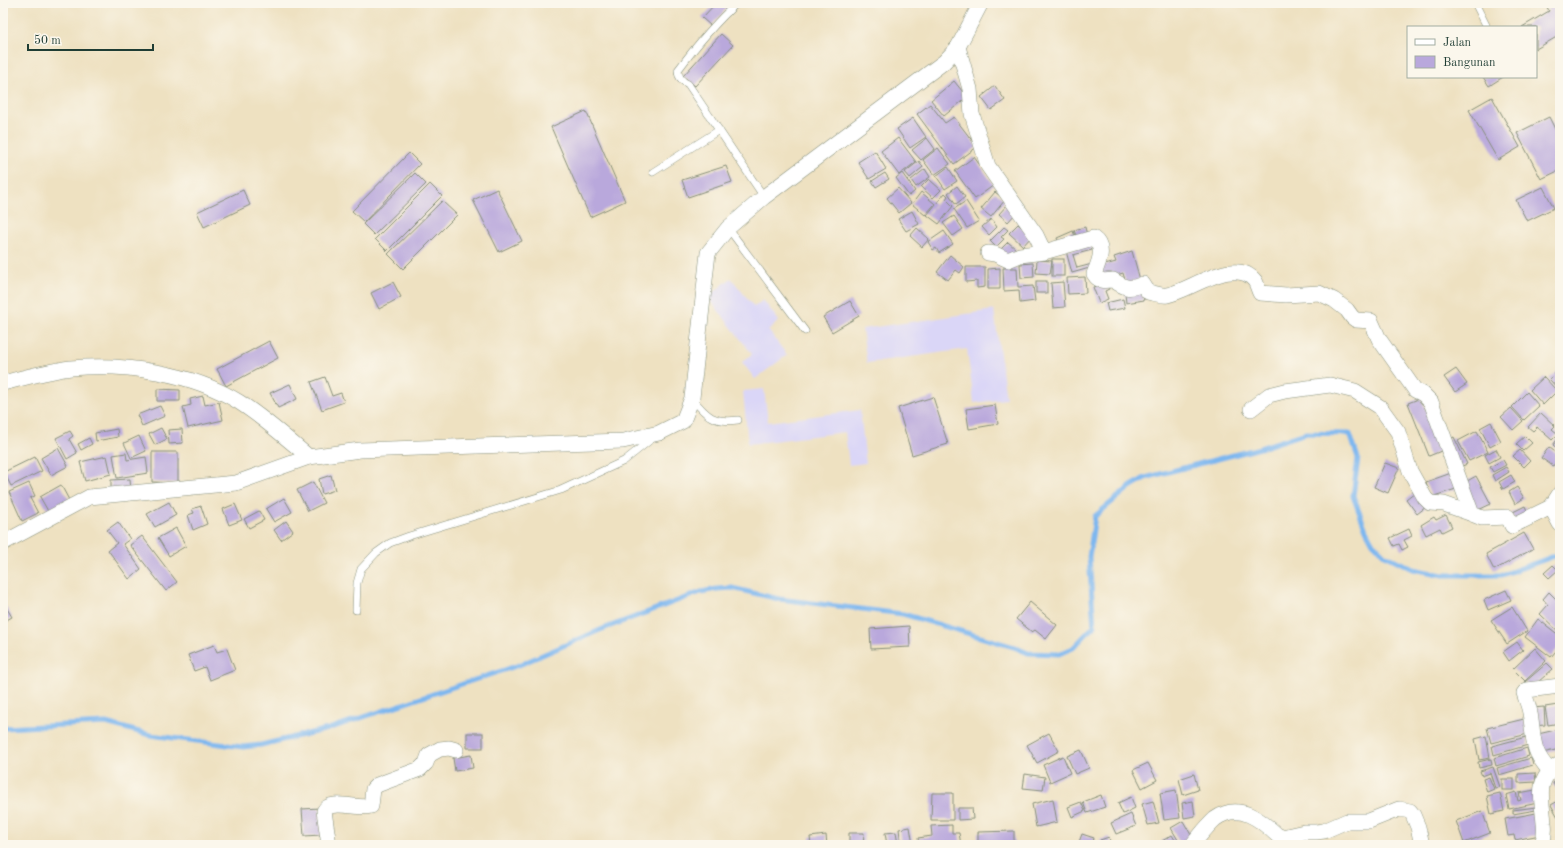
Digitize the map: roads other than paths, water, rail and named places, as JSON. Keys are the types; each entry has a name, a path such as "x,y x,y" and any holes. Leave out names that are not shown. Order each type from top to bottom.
{"street":[{"path":"3,543 89,497 236,484 309,457 360,450 623,441 659,433 683,421 692,398 708,253 728,228 764,197 944,62 958,47 981,3"},
{"path":"958,47 970,89 972,114 988,166 1036,235 1044,252"},
{"path":"988,253 995,254 1008,260 1020,255 1044,252 1094,238 1097,240 1101,256 1094,274 1099,279 1104,281 1113,280 1124,287 1133,288 1143,284 1148,292 1166,295 1185,289 1213,276 1235,272 1248,275 1255,282 1260,292 1286,295 1319,293 1334,300 1347,310 1356,320 1371,321 1378,339 1406,378 1415,390 1423,394 1431,402 1472,514"},
{"path":"3,383 40,373 92,367 114,367 166,374 211,388 239,402 281,433 309,457"},
{"path":"1251,409 1269,395 1285,391 1330,385 1355,391 1380,407 1398,432 1410,471 1425,498 1430,503 1444,504 1482,518 1508,517 1512,526 1556,517 1560,493"},
{"path":"1542,845 1545,825 1541,786 1547,774 1555,767 1539,758 1535,750 1529,707 1524,693 1527,690 1560,686"},
{"path":"329,845 324,811 326,807 330,805 354,807 370,806 373,790 377,785 420,769 426,763 429,755 440,749 448,748 456,750"},
{"path":"1192,845 1216,819 1232,812 1240,812 1255,817 1280,837 1304,832 1324,831 1347,821 1370,821 1399,809 1410,811 1416,820 1422,845"},
{"path":"1297,845 1310,832"}],"lane":[{"path":"737,3 724,15 678,70 679,77 688,84 764,197"},
{"path":"1475,3 1486,25"},
{"path":"653,172 719,130"},
{"path":"728,228 804,331"},
{"path":"692,398 703,412 712,418 726,422 738,420"},
{"path":"356,610 357,582 361,569 376,553 390,544 409,536 561,490 624,461 659,433"}],"waterway":[{"path":"3,728 106,723 150,735 243,747 261,745 328,729 519,665 600,630 701,592 717,589 732,588 779,599 903,614 1014,647 1028,653 1059,654 1073,648 1094,626 1089,557 1095,516 1130,487 1145,478 1260,448 1306,433 1350,434 1358,458 1353,496 1366,530 1373,543 1385,555 1413,569 1443,575 1502,575 1560,554"}]}
